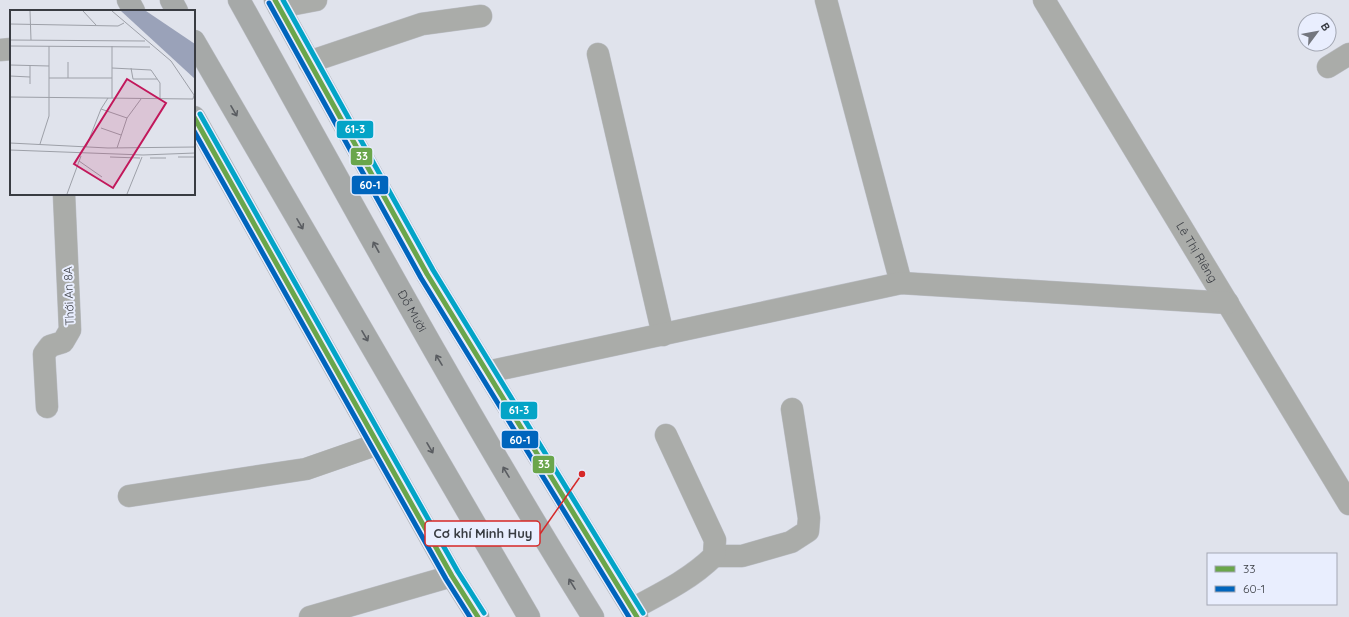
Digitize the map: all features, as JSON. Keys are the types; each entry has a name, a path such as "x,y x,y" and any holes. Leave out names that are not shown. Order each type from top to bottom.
{"highway":[{"path":"128,0 133,10"},
{"path":"171,0 176,10"},
{"name":"Đỗ Mười","path":"239,0 436,354 567,576 593,617"},
{"path":"277,4 426,274 635,613"},
{"path":"195,43 529,617"},
{"path":"195,66 219,86"},
{"path":"195,119 452,576 478,617"}],"street":[{"path":"277,4 316,0"},
{"path":"826,0 901,283"},
{"name":"Lê Thị Riêng","path":"1044,0 1349,504"},
{"path":"309,62 422,24 480,16"},
{"path":"0,50 10,49"},
{"path":"598,54 664,335"},
{"path":"1328,67 1349,54"},
{"name":"Thới An 8A","path":"47,407 44,354 50,346 63,342 70,330 64,195"},
{"path":"487,372 901,283 1228,303"},
{"path":"714,556 742,556 791,542 808,531 809,518 792,409"},
{"path":"635,613 703,567 714,556 715,540 666,435"},
{"path":"129,496 306,469 378,444"},
{"path":"310,617 452,576"}],"transit line":[{"name":"33","path":"275,0 427,274 637,617"},
{"name":"61-3","path":"283,0 433,270 643,613"},
{"name":"60-1","path":"269,3 421,278 629,617"},
{"name":"61-3","path":"200,114 458,572 484,613"},
{"name":"33","path":"195,119 452,576 478,617"},
{"name":"60-1","path":"195,133 446,579 470,617"}],"place":[{"name":"Cơ khí Minh Huy","path":"582,474"}]}
